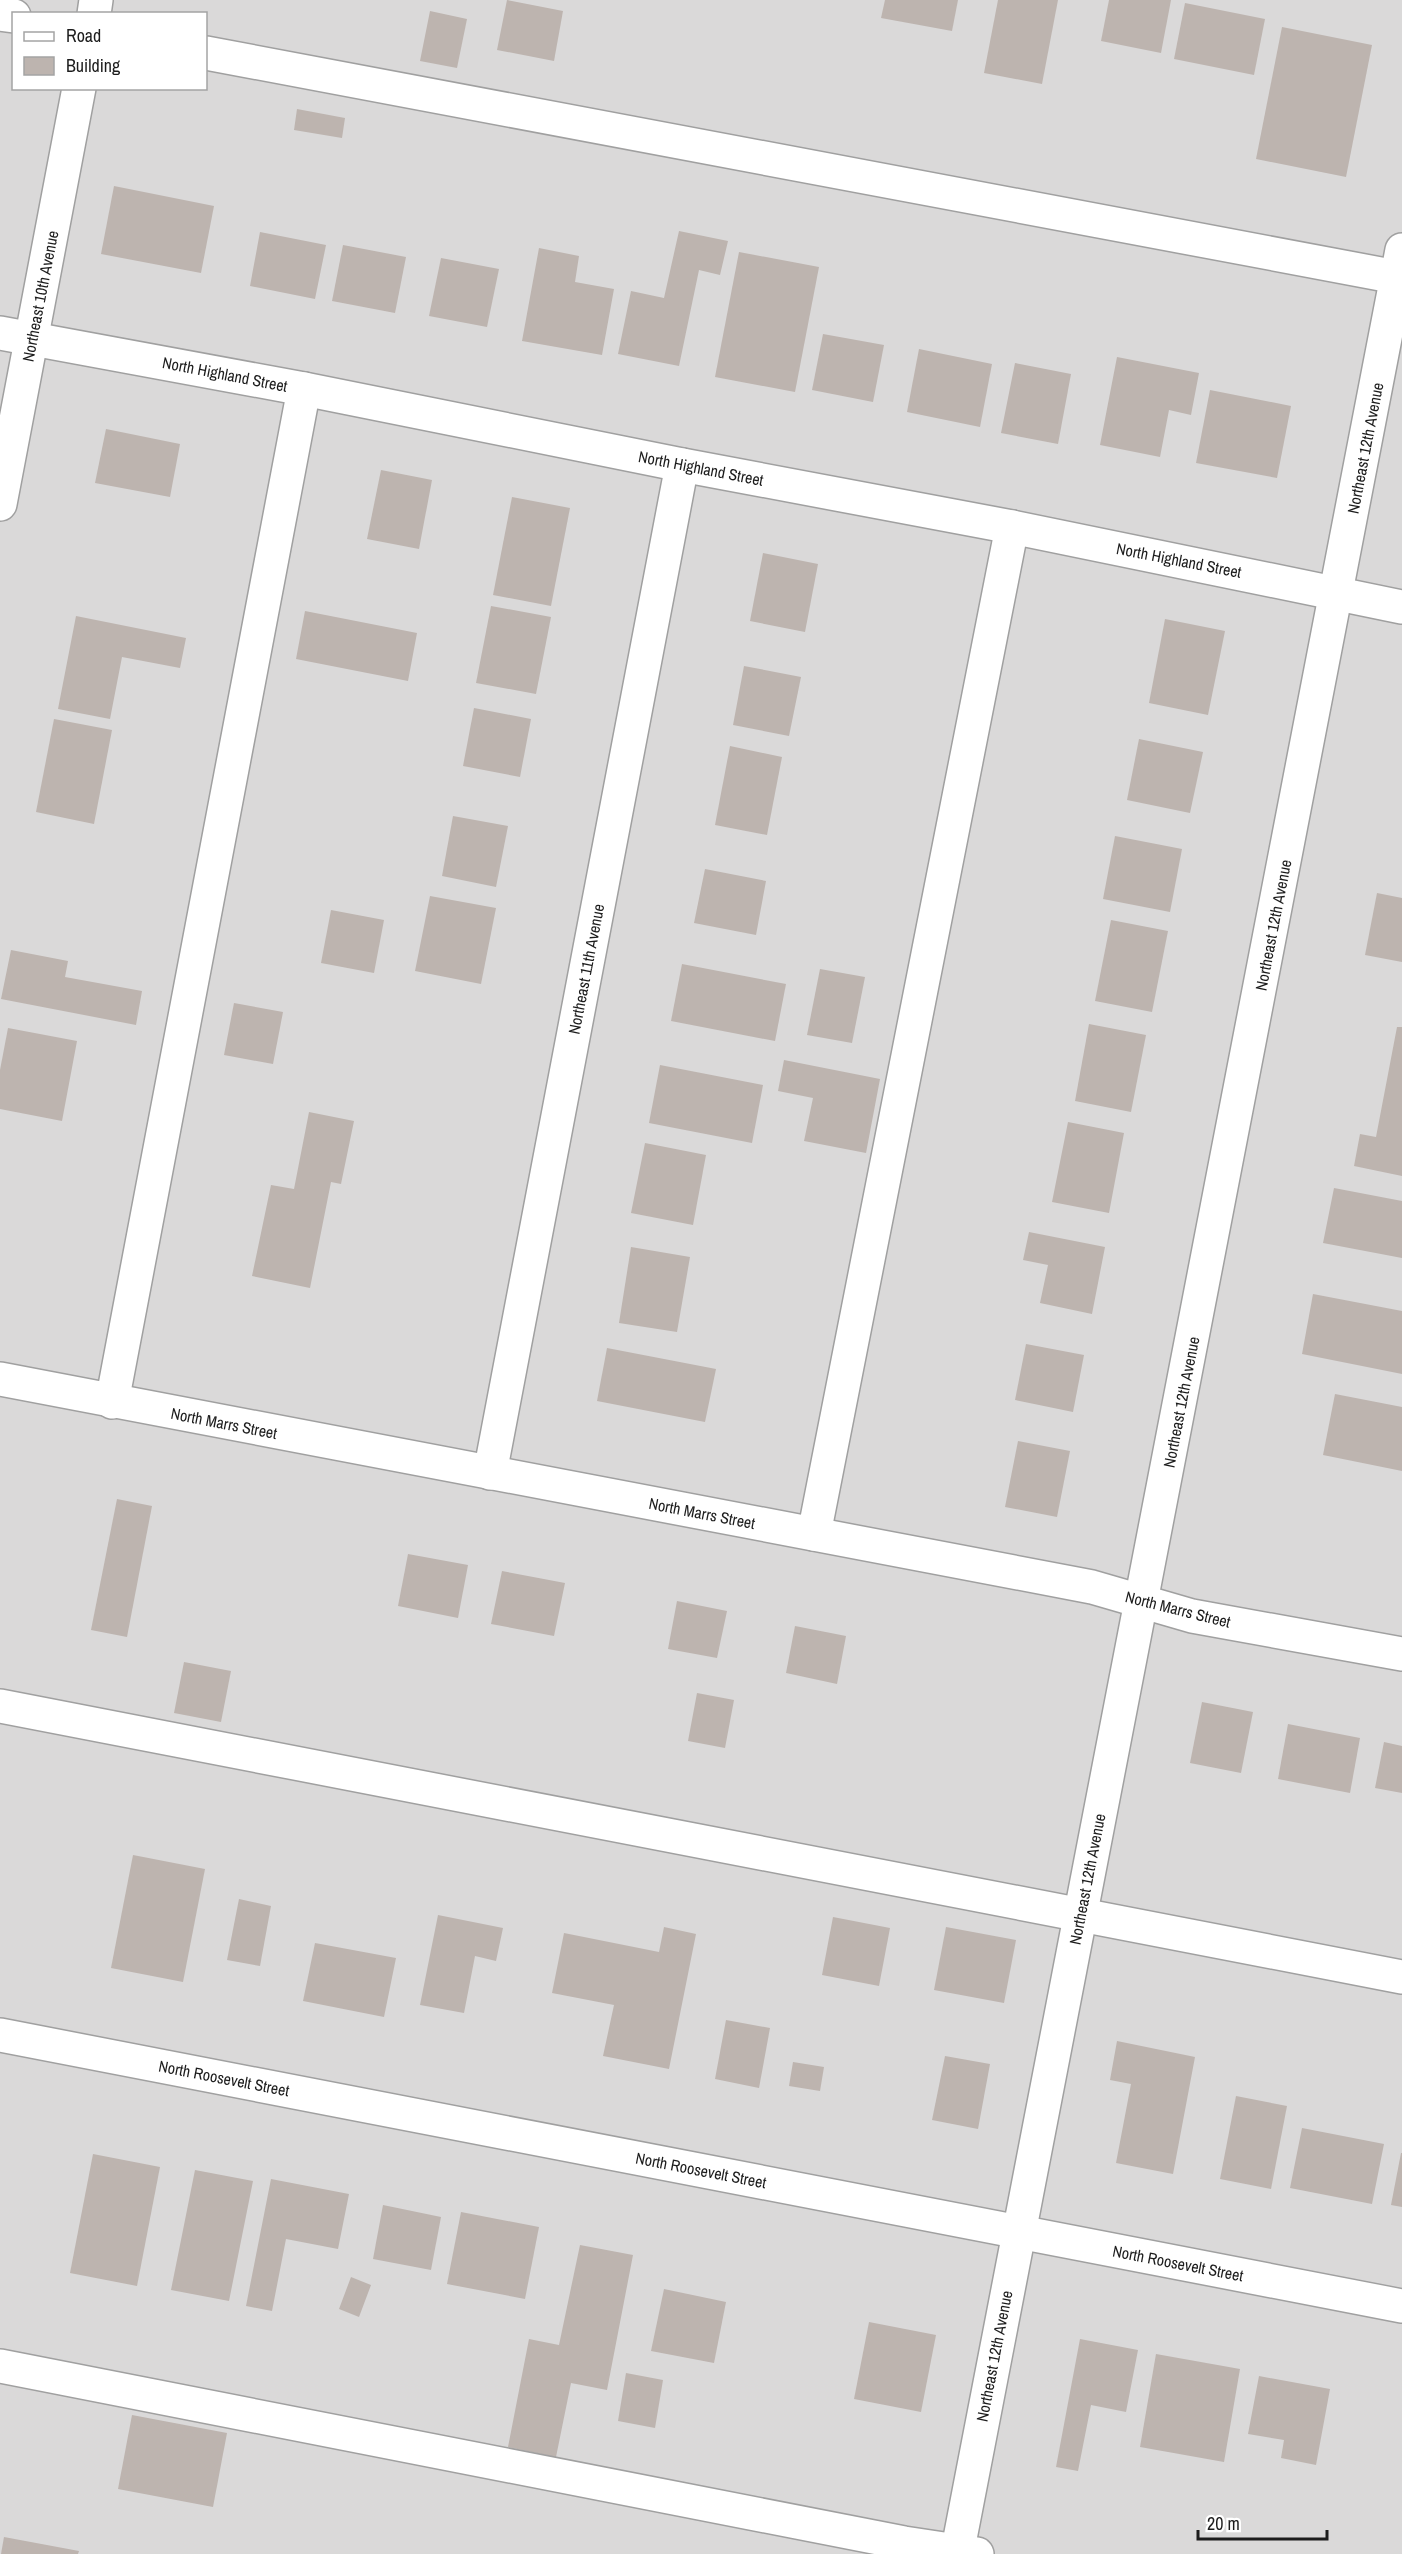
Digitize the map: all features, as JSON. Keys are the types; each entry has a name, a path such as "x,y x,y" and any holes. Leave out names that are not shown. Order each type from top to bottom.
{"street":[{"path":"207,53 1400,269"},
{"name":"Northeast 10th Avenue","path":"0,504 79,90"},
{"name":"Northeast 12th Avenue","path":"964,2553 1018,2232 1143,1601 1400,269"},
{"name":"North Highland Street","path":"0,333 303,389 682,465 1012,527 1402,607"},
{"path":"112,1402 303,389"},
{"name":"Northeast 11th Avenue","path":"490,1473 682,465"},
{"path":"814,1534 1012,527"},
{"name":"North Marrs Street","path":"0,1379 1092,1587 1192,1616 1402,1654"},
{"path":"0,1706 1402,1977"},
{"name":"North Roosevelt Street","path":"0,2035 1402,2306"},
{"path":"0,2366 964,2553"}],"shaded area":[{"path":"0,0 1402,0 1402,2554 0,2554"}],"building":[{"path":"507,0 563,11 554,61 497,50"},
{"path":"885,0 958,0 952,31 881,18"},
{"path":"998,0 1058,0 1042,84 984,73"},
{"path":"1109,0 1171,0 1161,53 1101,41"},
{"path":"1185,3 1265,19 1254,75 1174,59"},
{"path":"430,11 467,19 457,68 420,61"},
{"path":"1282,27 1372,45 1346,177 1256,159"},
{"path":"297,109 345,118 342,138 294,130"},
{"path":"114,186 214,206 201,273 101,254"},
{"path":"679,231 728,241 720,275 699,270 679,366 618,354 631,291 664,298"},
{"path":"260,232 326,245 315,299 250,286"},
{"path":"343,245 406,257 395,313 332,301"},
{"path":"539,248 579,256 575,282 614,289 602,355 522,341"},
{"path":"739,252 819,267 795,392 715,377"},
{"path":"441,258 499,269 487,327 429,316"},
{"path":"823,334 884,345 873,402 812,390"},
{"path":"919,349 992,364 980,427 907,412"},
{"path":"1117,357 1199,373 1191,415 1169,410 1160,457 1100,445"},
{"path":"1015,363 1071,374 1058,444 1001,433"},
{"path":"1210,390 1291,406 1277,478 1196,463"},
{"path":"106,429 180,444 170,497 95,483"},
{"path":"381,470 432,480 419,549 367,539"},
{"path":"512,497 570,508 551,606 493,595"},
{"path":"763,553 818,564 805,632 750,621"},
{"path":"491,606 551,617 536,694 476,683"},
{"path":"305,611 417,633 408,681 296,659"},
{"path":"76,616 186,638 180,668 122,657 110,719 58,709"},
{"path":"1165,619 1225,631 1208,715 1149,703"},
{"path":"744,666 801,677 789,736 733,725"},
{"path":"474,708 531,719 520,777 463,766"},
{"path":"54,719 112,730 94,824 36,812"},
{"path":"1139,739 1203,752 1190,813 1127,800"},
{"path":"730,746 782,757 767,835 715,825"},
{"path":"453,816 508,826 496,887 442,876"},
{"path":"1115,836 1182,849 1170,912 1103,899"},
{"path":"705,869 766,881 756,935 694,923"},
{"path":"1377,893 1402,898 1402,962 1365,955"},
{"path":"430,896 496,908 481,984 415,971"},
{"path":"331,910 384,920 374,973 321,963"},
{"path":"1111,920 1168,931 1152,1012 1095,1001"},
{"path":"11,950 68,961 65,977 142,991 136,1025 1,999"},
{"path":"682,964 786,984 775,1041 671,1021"},
{"path":"820,969 865,977 852,1043 807,1035"},
{"path":"234,1003 283,1012 273,1064 224,1055"},
{"path":"1089,1024 1146,1035 1131,1112 1075,1101"},
{"path":"1397,1027 1402,1027 1402,1176 1354,1166 1360,1134 1376,1137"},
{"path":"8,1028 77,1041 62,1121 0,1109 0,1070"},
{"path":"784,1060 880,1079 866,1153 804,1141 813,1098 778,1091"},
{"path":"660,1065 763,1085 752,1143 649,1123"},
{"path":"309,1112 354,1121 341,1184 331,1182 310,1288 252,1276 271,1185 294,1189"},
{"path":"1068,1122 1124,1133 1109,1213 1052,1202"},
{"path":"645,1143 706,1155 693,1225 631,1213"},
{"path":"1334,1188 1402,1201 1402,1258 1323,1243"},
{"path":"1029,1232 1105,1247 1092,1314 1040,1303 1048,1265 1023,1260"},
{"path":"631,1247 690,1257 677,1332 619,1323"},
{"path":"1313,1294 1402,1311 1402,1374 1302,1354"},
{"path":"1026,1344 1084,1355 1073,1412 1015,1400"},
{"path":"607,1348 716,1369 705,1422 597,1401"},
{"path":"1335,1394 1402,1407 1402,1471 1323,1455"},
{"path":"1018,1441 1070,1451 1057,1517 1005,1507"},
{"path":"117,1499 152,1506 127,1637 91,1630"},
{"path":"408,1554 468,1565 458,1618 398,1606"},
{"path":"502,1571 565,1583 554,1636 491,1624"},
{"path":"677,1601 727,1611 717,1658 668,1649"},
{"path":"795,1626 846,1636 837,1684 786,1673"},
{"path":"184,1662 231,1671 221,1722 174,1713"},
{"path":"697,1693 734,1700 725,1748 688,1741"},
{"path":"1202,1702 1253,1712 1241,1773 1190,1763"},
{"path":"1288,1724 1360,1738 1350,1793 1278,1779"},
{"path":"1384,1742 1402,1746 1402,1793 1375,1788"},
{"path":"133,1855 205,1869 183,1982 111,1968"},
{"path":"239,1899 271,1906 260,1966 227,1960"},
{"path":"438,1915 503,1928 496,1961 475,1956 464,2013 420,2005"},
{"path":"833,1917 890,1928 879,1986 822,1975"},
{"path":"664,1927 696,1934 669,2069 603,2056 614,2005 552,1993 564,1933 659,1952"},
{"path":"946,1927 1016,1940 1004,2003 934,1990"},
{"path":"315,1943 396,1958 384,2017 303,2001"},
{"path":"726,2020 770,2028 759,2088 715,2079"},
{"path":"1117,2041 1195,2057 1173,2174 1116,2163 1131,2084 1110,2080"},
{"path":"945,2056 990,2064 978,2129 932,2120"},
{"path":"793,2062 824,2067 820,2091 789,2086"},
{"path":"1236,2096 1287,2106 1271,2189 1220,2179"},
{"path":"1302,2128 1384,2144 1372,2204 1290,2188"},
{"path":"1402,2153 1402,2207 1391,2205"},
{"path":"93,2154 160,2167 137,2286 70,2273"},
{"path":"195,2170 253,2181 229,2301 171,2290"},
{"path":"271,2179 349,2194 338,2249 286,2239 272,2311 246,2306"},
{"path":"383,2205 441,2217 431,2270 373,2259"},
{"path":"461,2212 539,2227 525,2299 447,2284"},
{"path":"580,2245 633,2255 607,2390 571,2383 556,2457 508,2447 529,2339 559,2345"},
{"path":"351,2277 371,2285 359,2317 339,2309"},
{"path":"664,2289 726,2302 714,2363 651,2351"},
{"path":"869,2322 936,2335 921,2412 854,2399"},
{"path":"1080,2339 1138,2350 1126,2412 1091,2405 1078,2471 1056,2467"},
{"path":"1156,2354 1240,2369 1224,2462 1140,2447"},
{"path":"626,2373 663,2380 655,2428 618,2421"},
{"path":"1259,2376 1330,2389 1316,2465 1281,2458 1284,2440 1248,2434"},
{"path":"132,2415 227,2433 213,2507 118,2489"},
{"path":"4,2537 79,2551 78,2554 1,2554"}]}
